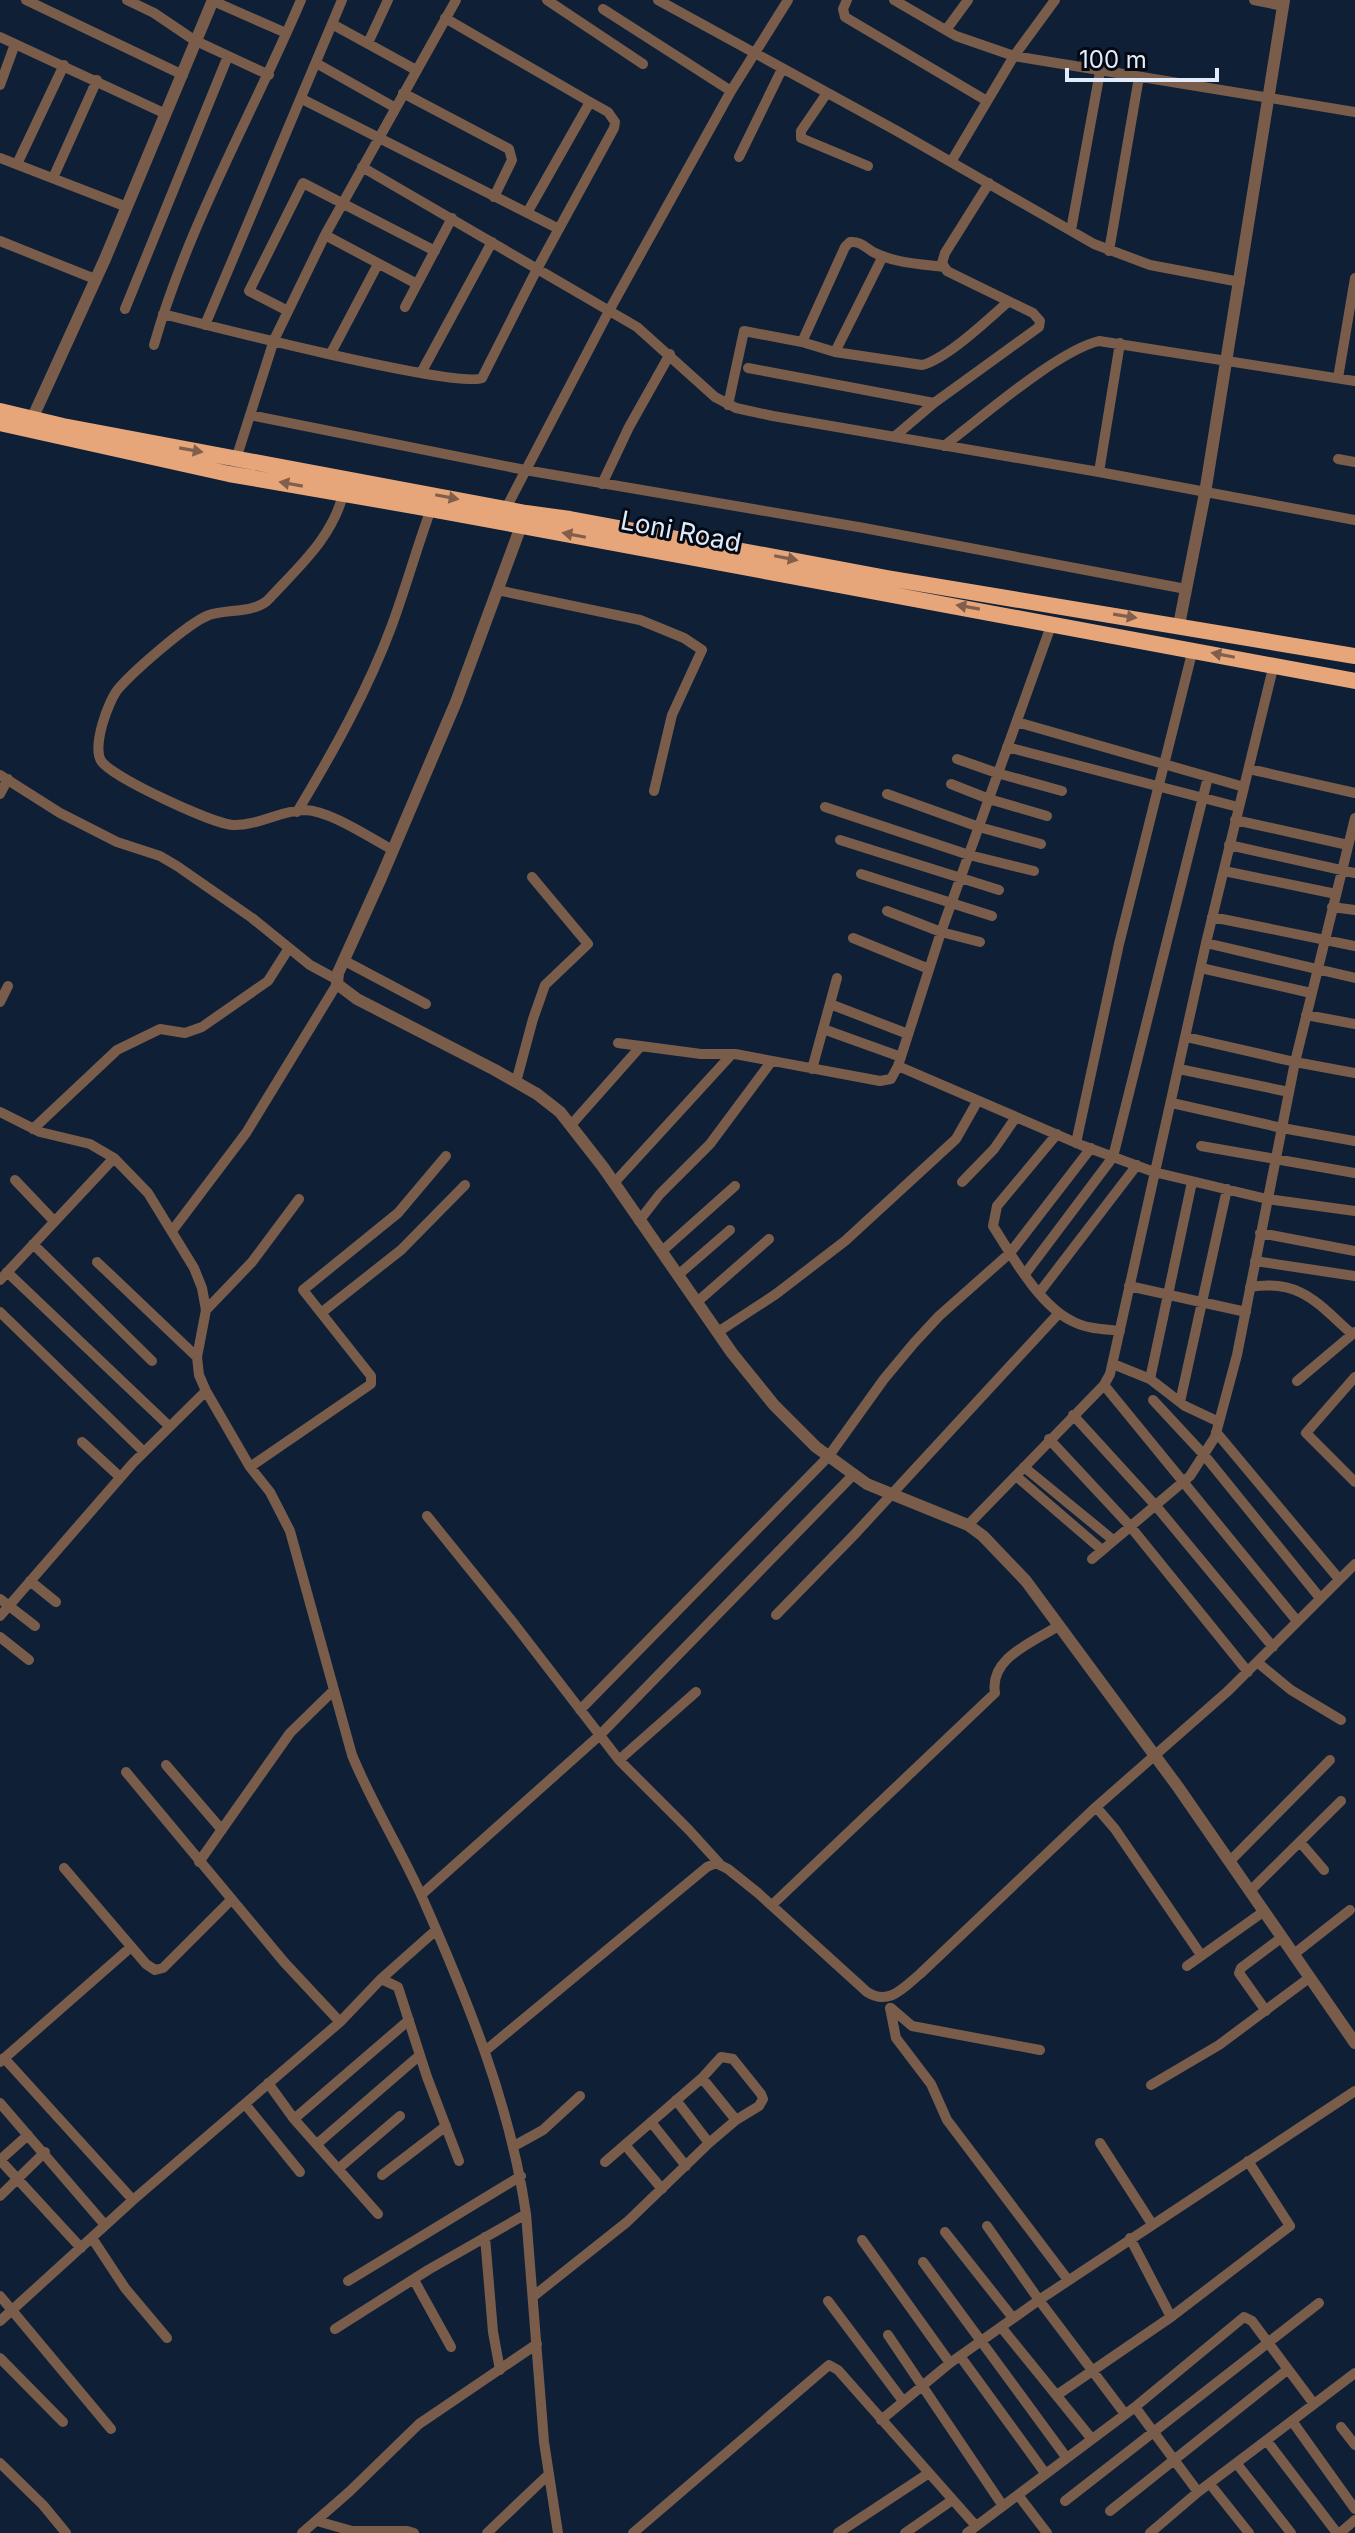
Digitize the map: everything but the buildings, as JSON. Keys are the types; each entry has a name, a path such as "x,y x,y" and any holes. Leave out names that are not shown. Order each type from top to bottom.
{"highway":[{"name":"Loni Road","path":"0,411 236,459 431,509 503,515"},
{"name":"Loni Road","path":"0,423 229,474 345,486 821,573 1052,623 1355,681"},
{"name":"Loni Road","path":"821,573 1079,609 1355,656"},
{"path":"1076,627 1079,609"}],"street":[{"path":"26,0 183,75"},
{"path":"127,0 154,13 194,40 269,75"},
{"path":"154,13 159,0"},
{"path":"205,325 342,0"},
{"path":"368,43 388,0"},
{"path":"547,0 643,64"},
{"path":"658,0 1109,251 1174,270 1240,282"},
{"path":"503,515 610,309 731,91 787,0"},
{"path":"847,0 843,9 845,17 987,101"},
{"path":"946,30 968,0"},
{"path":"951,162 1014,56 1055,0"},
{"path":"1179,625 1205,493 1284,3 1254,0"},
{"path":"32,419 127,207 183,75 194,40 213,1 286,33"},
{"path":"154,345 191,239 269,75 299,1"},
{"path":"236,459 274,340 325,235 454,1"},
{"path":"900,2 946,30 1014,56 1355,112"},
{"path":"603,9 731,91"},
{"path":"163,314 421,373 469,381 482,378 614,128 612,117 590,102 445,18"},
{"path":"332,24 416,70"},
{"path":"0,37 166,114"},
{"path":"0,85 15,44"},
{"path":"125,309 228,56"},
{"path":"316,63 394,107"},
{"path":"17,164 64,65"},
{"path":"739,157 782,69"},
{"path":"1071,230 1100,72"},
{"path":"1109,251 1139,77"},
{"path":"53,178 97,80"},
{"path":"403,93 509,149 512,160 494,197"},
{"path":"827,93 801,131 801,138 868,166"},
{"path":"302,99 559,229"},
{"path":"527,213 590,102"},
{"path":"0,158 127,207"},
{"path":"362,167 610,309 649,335 715,397 728,405 773,416 1355,520"},
{"path":"288,311 249,291 303,183 435,251"},
{"path":"944,267 945,253 989,183"},
{"path":"405,307 452,218"},
{"path":"325,235 417,284"},
{"path":"0,241 95,279"},
{"path":"421,373 492,242"},
{"path":"802,342 847,244 858,242 883,256 944,267 1037,317 1039,327 934,403 894,437"},
{"path":"835,352 883,256"},
{"path":"331,353 378,264"},
{"path":"1338,378 1355,278"},
{"path":"728,405 744,331 835,352 916,365 928,364 1008,302"},
{"path":"944,446 1079,348 1099,341 1355,381"},
{"path":"1099,472 1120,343"},
{"path":"602,484 629,427 670,354"},
{"path":"748,368 934,403"},
{"path":"250,415 525,470 864,528 1186,589"},
{"path":"1338,459 1355,462"},
{"path":"345,486 328,533 267,601 257,607 223,612 198,621 119,687 104,715 99,754 103,764 211,820 240,825 304,810 327,817 393,850"},
{"path":"297,812 374,669 393,624 431,509"},
{"path":"172,1231 246,1133 336,982 456,702 523,519"},
{"path":"497,590 640,620 684,638 702,650 672,715 654,791"},
{"path":"618,1043 701,1054 732,1054 886,1081 891,1079 1052,623"},
{"path":"1076,1143 1119,944 1193,649"},
{"path":"968,1525 1104,1385 1113,1364 1206,943 1274,664"},
{"path":"1017,722 1244,787"},
{"path":"1007,747 1238,807"},
{"path":"957,759 1062,791"},
{"path":"1249,769 1355,793"},
{"path":"0,794 4,777 60,813 117,842 160,856 252,918 357,999 516,1082 550,1104 571,1125 718,1332 774,1405 828,1457 867,1484 968,1525 983,1536 1026,1581 1230,1861 1355,2043"},
{"path":"1025,1274 1113,1157 1208,777"},
{"path":"951,784 1047,816"},
{"path":"887,794 979,827 1041,844"},
{"path":"825,807 969,855 1034,871"},
{"path":"1092,1559 1183,1483 1205,1456 1218,1427 1246,1312 1295,1062 1355,818"},
{"path":"1235,820 1351,838"},
{"path":"840,840 999,890"},
{"path":"1229,845 1355,873"},
{"path":"1224,871 1336,894"},
{"path":"861,874 992,916"},
{"path":"516,1082 545,985 588,944 532,877"},
{"path":"1332,907 1355,910"},
{"path":"887,911 941,932 980,942"},
{"path":"1212,917 1355,946"},
{"path":"853,938 929,969"},
{"path":"1206,943 1355,978"},
{"path":"33,1129 117,1050 160,1029 185,1033 202,1027 268,981 289,948"},
{"path":"343,960 426,1004"},
{"path":"1201,968 1311,993"},
{"path":"812,1069 837,978"},
{"path":"0,1002 8,986"},
{"path":"830,1004 908,1034"},
{"path":"1306,1015 1355,1024"},
{"path":"823,1029 899,1062 977,1102 1154,1172 1267,1199 1355,1211"},
{"path":"1186,1037 1355,1073"},
{"path":"571,1125 641,1046"},
{"path":"614,1183 732,1054"},
{"path":"639,1221 660,1194 710,1144 771,1062"},
{"path":"1179,1069 1289,1092"},
{"path":"718,1332 776,1294 845,1241 956,1139 977,1102"},
{"path":"1172,1103 1355,1141"},
{"path":"1,1116 33,1129 90,1144 114,1158 148,1193 199,1278 206,1310 197,1357 199,1375 290,1531 352,1755 366,1789 421,1895 485,2051 514,2146 526,2214 549,2474 558,2529 548,2533"},
{"path":"962,1182 994,1149 1016,1117"},
{"path":"1057,1134 994,1213 993,1226 1039,1293 1059,1313 1079,1324 1120,1331"},
{"path":"1201,1146 1355,1173"},
{"path":"580,1710 828,1457 884,1379 927,1329 1010,1253 1091,1148"},
{"path":"250,1467 371,1384 371,1376 303,1290 398,1213 446,1156"},
{"path":"114,1158 4,1276 169,1426"},
{"path":"1039,1293 1137,1165"},
{"path":"15,1180 54,1221"},
{"path":"1150,1379 1192,1182"},
{"path":"321,1313 401,1250 465,1185"},
{"path":"661,1252 735,1186"},
{"path":"1180,1402 1227,1189"},
{"path":"206,1310 252,1262 299,1199"},
{"path":"678,1275 730,1230"},
{"path":"1260,1233 1355,1251"},
{"path":"697,1302 769,1239"},
{"path":"33,1244 152,1361"},
{"path":"1255,1261 1355,1276"},
{"path":"97,1262 197,1357"},
{"path":"1250,1287 1276,1284 1301,1291 1354,1333 1297,1381"},
{"path":"1129,1286 1246,1312"},
{"path":"0,1312 144,1452"},
{"path":"776,1615 1059,1313"},
{"path":"1113,1364 1150,1379 1218,1427 1339,1579"},
{"path":"1355,1377 1306,1433 1355,1482"},
{"path":"1104,1385 1297,1621"},
{"path":"0,1616 120,1477 206,1391"},
{"path":"1153,1400 1205,1456 1320,1598"},
{"path":"1073,1415 1156,1506 1273,1647"},
{"path":"1049,1439 1130,1526 1248,1672"},
{"path":"82,1442 120,1477"},
{"path":"1024,1467 1113,1540"},
{"path":"421,1895 600,1735 854,1474"},
{"path":"1016,1476 1102,1550"},
{"path":"427,1516 619,1760 719,1863 772,1905 867,1992 882,1999 912,2026 1040,2050"},
{"path":"882,1999 897,1993 920,1974 1096,1807 1180,1735 1248,1672 1355,1564"},
{"path":"30,1581 56,1602"},
{"path":"0,1599 35,1626"},
{"path":"772,1905 995,1693 993,1681 1004,1660 1058,1626"},
{"path":"0,1637 29,1660"},
{"path":"1257,1662 1291,1690 1341,1720"},
{"path":"199,1862 290,1733 333,1691"},
{"path":"619,1760 696,1692"},
{"path":"1230,1861 1330,1760"},
{"path":"166,1765 222,1830"},
{"path":"126,1772 284,1962 340,2022"},
{"path":"1250,1891 1341,1801"},
{"path":"1096,1807 1115,1829 1201,1955"},
{"path":"1300,1842 1324,1870"},
{"path":"485,2051 707,1867 719,1863"},
{"path":"64,1868 131,1947 151,1968 159,1970 231,1900"},
{"path":"1294,1954 1350,1910"},
{"path":"1187,1966 1263,1912"},
{"path":"0,2321 133,2200 340,2022 381,1979 435,1931"},
{"path":"1266,2011 1239,1973 1241,1968 1281,1938"},
{"path":"131,1947 2,2060 133,2200"},
{"path":"1151,2085 1219,2045 1309,1978"},
{"path":"381,1979 398,1987 459,2161"},
{"path":"890,2008 896,2038 931,2084 947,2120 1068,2280"},
{"path":"294,2119 409,2020"},
{"path":"317,2144 420,2055"},
{"path":"535,2295 621,2227 736,2120 762,2103 761,2094 733,2059 725,2055 605,2162"},
{"path":"702,2078 736,2120"},
{"path":"268,2083 294,2119 378,2214"},
{"path":"881,2420 950,2363 1013,2318 1355,2091"},
{"path":"514,2146 543,2130 580,2096"},
{"path":"676,2100 709,2143"},
{"path":"0,2103 105,2225"},
{"path":"245,2104 300,2172"},
{"path":"338,2169 400,2116"},
{"path":"651,2122 686,2166"},
{"path":"382,2175 446,2126"},
{"path":"28,2135 0,2160 81,2248"},
{"path":"1100,2143 1152,2224"},
{"path":"626,2146 662,2189"},
{"path":"0,2196 45,2152"},
{"path":"1057,2395 1171,2317 1290,2226 1248,2161"},
{"path":"348,2281 521,2176"},
{"path":"335,2329 526,2214"},
{"path":"987,2226 1125,2414"},
{"path":"945,2232 1013,2318"},
{"path":"485,2237 493,2332 500,2370"},
{"path":"92,2238 134,2299 167,2338"},
{"path":"1130,2238 1171,2317"},
{"path":"862,2240 950,2363"},
{"path":"923,2262 1066,2457"},
{"path":"414,2280 451,2347"},
{"path":"0,2296 111,2429"},
{"path":"828,2301 903,2401"},
{"path":"1065,2501 1319,2303"},
{"path":"633,2533 829,2365 838,2370 929,2473 972,2530 1135,2407 1244,2317 1252,2321 1314,2404"},
{"path":"1001,2327 1091,2438"},
{"path":"888,2335 951,2433 1003,2506"},
{"path":"302,2533 419,2424 537,2344"},
{"path":"960,2356 1045,2473"},
{"path":"0,2358 63,2422"},
{"path":"1110,2511 1287,2370"},
{"path":"1156,2531 1198,2492 1355,2373"},
{"path":"1135,2407 1198,2492"},
{"path":"1292,2421 1355,2509"},
{"path":"1341,2427 1355,2445"},
{"path":"1267,2441 1342,2532 1355,2520"},
{"path":"0,2463 43,2505 66,2533"},
{"path":"1237,2464 1291,2533"},
{"path":"838,2533 929,2473"},
{"path":"487,2533 549,2474"},
{"path":"1210,2484 1249,2533"},
{"path":"1018,2495 1047,2533"},
{"path":"905,2533 951,2501"},
{"path":"317,2521 352,2531 414,2533"}]}
